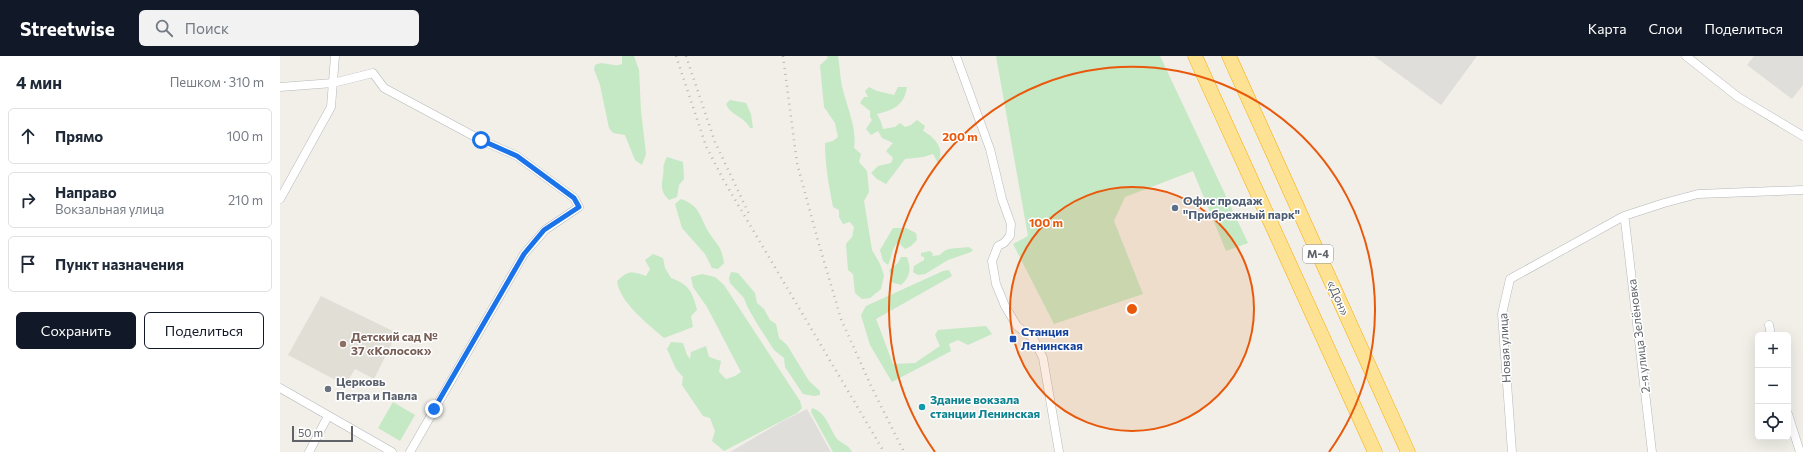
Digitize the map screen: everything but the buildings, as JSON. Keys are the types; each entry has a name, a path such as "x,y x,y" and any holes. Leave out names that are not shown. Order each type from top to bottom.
{"highway":[{"name":"М-4","path":"1196,56 1375,452"},
{"name":"«Дон»","path":"1229,56 1408,452"}],"street":[{"path":"280,199 331,108 335,56"},
{"path":"956,56 990,149 1002,200 1011,224 1010,236 1004,243 998,246 992,261 996,284 1005,306 1017,326 1033,338 1043,358 1059,452"},
{"path":"1686,56 1738,97 1803,136"},
{"path":"280,87 333,83 373,73 384,88 481,140 517,156 574,198 579,207 544,230 524,254 410,452"},
{"name":"Новая улица","path":"1512,452 1502,314 1510,279 1624,219 1698,194 1803,190"},
{"name":"2-я улица Зелёновка","path":"1624,219 1652,452"},
{"path":"1769,325 1770,332"},
{"path":"280,388 392,452"},
{"path":"309,452 328,416"},
{"path":"1791,424 1800,452"}],"shaded area":[{"path":"1374,56 1477,56 1441,105"},
{"path":"1754,56 1803,56 1803,85 1792,99 1747,65"},
{"name":"Детский сад № 37 «Колосок»","path":"321,296 397,333 374,379 355,369 345,385 288,355"},
{"path":"807,409 831,452 730,452 781,422"}],"green space":[{"path":"622,56 634,56 639,70 641,111 646,154 642,165 635,160 625,135 613,133 609,128 600,85 594,69 595,65 602,63 615,65 622,64"},
{"path":"827,56 838,56 842,86 852,119 855,141 854,148 861,154 859,162 867,171 869,192 864,201 872,250 884,275 881,289 870,298 862,299 855,293 853,274 848,270 846,244 852,237 854,227 850,222 843,224 839,217 839,210 833,207 830,191 826,167 825,143 833,141 838,137 835,123 824,107 820,65 828,58"},
{"path":"996,56 1160,56 1248,243 1226,251 1193,171 1125,197 1114,221 1143,294 1054,324 1013,244 1028,236"},
{"path":"869,87 877,91 894,95 898,87 907,87 903,99 897,106 888,111 877,114 883,129 895,127 900,123 905,127 911,125 917,120 925,126 923,131 932,137 938,144 940,149 940,158 938,163 933,154 905,159 886,184 877,179 871,173 878,166 891,163 893,158 886,151 893,143 882,138 878,131 871,135 866,129 872,120 870,117 870,111 860,103 864,97 868,97 865,91"},
{"path":"730,100 746,103 751,114 753,128 750,128 728,108 726,104"},
{"path":"667,157 683,162 684,179 679,185 677,197 669,200 663,192 662,186 664,166"},
{"path":"681,199 696,208 708,231 720,248 724,263 718,269 712,268 705,254 682,228 675,204"},
{"path":"893,228 906,228 916,233 917,240 905,249 898,242 894,248 888,265 883,261 880,250"},
{"path":"969,247 973,250 971,252 948,260 925,274 918,275 913,272 914,266 924,260 921,253 930,251 933,254 932,256 940,255 949,249"},
{"path":"653,254 663,258 665,268 671,278 686,286 692,294 697,310 691,316 693,327 664,338 643,320 629,305 619,289 617,281 630,272 646,276 650,269 645,260"},
{"path":"901,257 907,257 909,272 907,279 901,285 891,282 892,278 889,270 898,263"},
{"path":"949,270 952,276 876,319 893,364 915,363 940,346 935,335 938,330 986,326 992,334 968,345 958,340 949,344 951,351 892,382 870,345 861,315 866,306 943,271"},
{"path":"731,272 738,273 755,293 757,303 764,309 770,320 776,324 779,338 787,345 809,381 820,391 820,395 814,396 803,394 785,367 784,358 774,350 756,322 744,298 730,283 729,278"},
{"path":"702,274 715,277 724,285 800,401 802,408 797,413 724,451 712,441 715,431 710,418 703,416 682,385 683,377 676,369 667,349 671,342 683,343 690,359 691,352 706,346 709,357 721,361 719,372 726,379 741,372 707,307 693,287 691,277"},
{"path":"393,402 415,415 400,441 378,428"},
{"path":"812,408 821,413 838,440 847,446 852,452 833,452 811,412"}],"railway":[{"path":"676,56 706,146 724,181 884,452"},
{"path":"686,56 715,142 749,214"},
{"path":"783,56 797,163 841,319 871,386 904,452"}],"place":[{"name":"Офис продаж \"Прибрежный парк\"","path":"1175,208"},
{"name":"Станция Ленинская","path":"1013,339"},
{"name":"Детский сад № 37 «Колосок»","path":"343,344"},
{"name":"Церковь Петра и Павла","path":"328,389"},
{"name":"Здание вокзала станции Ленинская","path":"922,407"}],"route":[{"path":"434,409 524,254 544,230 579,207 574,198 517,156 481,140"}]}
